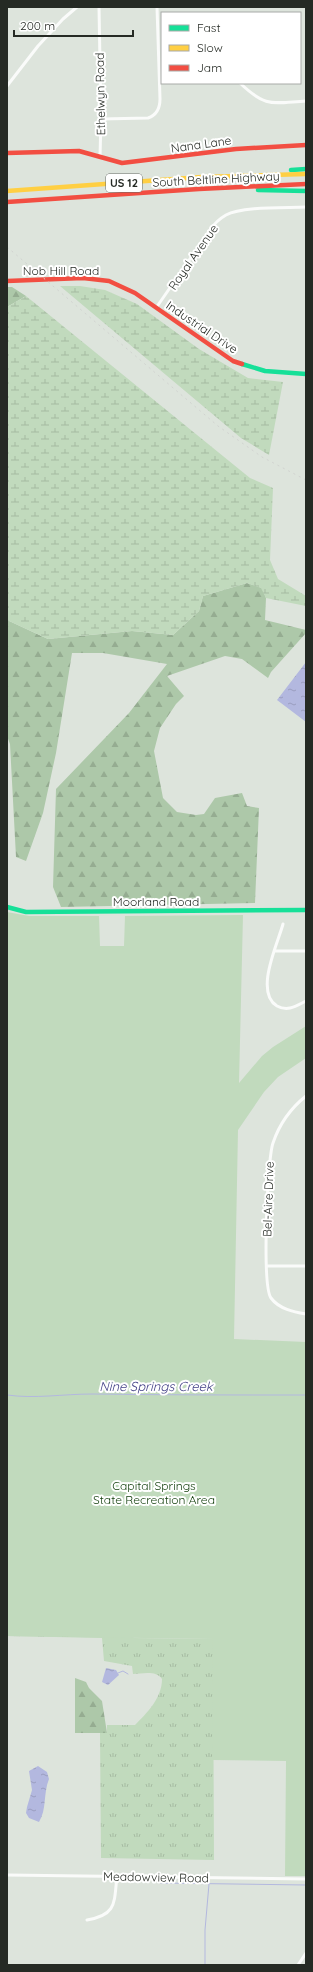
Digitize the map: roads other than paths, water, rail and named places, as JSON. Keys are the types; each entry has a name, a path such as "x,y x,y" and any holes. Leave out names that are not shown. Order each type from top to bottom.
{"main road":[{"name":"Nana Lane","path":"7,152 79,151 122,162 174,158 236,149 306,145"},
{"path":"241,176 306,169"},
{"name":"South Beltline Highway","path":"7,191 241,176 306,174"},
{"name":"South Beltline Highway","path":"7,202 212,188 306,184"},
{"path":"212,188 306,191"},
{"name":"Nob Hill Road","path":"7,281 99,279 126,288 156,308"},
{"name":"Industrial Drive","path":"156,308 239,364 265,371 306,374"},
{"name":"Moorland Road","path":"7,907 26,912 306,910"}],"street":[{"path":"7,86 38,46 63,19 77,7"},
{"name":"Ethelwyn Road","path":"99,7 101,119 100,157"},
{"path":"101,119 148,118 157,112 160,103 159,23 157,7"},
{"path":"241,84 255,96 267,103 306,100"},
{"name":"Royal Avenue","path":"156,308 210,230 226,215 243,210 306,207"},
{"path":"283,924 267,976 269,994 274,1003 284,1009 293,1008 306,1001"},
{"path":"275,951 306,951"},
{"name":"Bel-Aire Drive","path":"306,1096 285,1118 279,1128 271,1149 268,1166 267,1266 267,1290 270,1298 288,1310 306,1314"},
{"path":"267,1266 306,1266"},
{"name":"Meadowview Road","path":"7,1875 306,1879"},
{"path":"87,1920 100,1917 110,1911 114,1899 116,1876"},
{"path":"298,1965 306,1953"}],"water":[{"path":"306,662 306,722 277,700"},
{"path":"106,1668 116,1670 119,1675 108,1685 102,1682"},
{"path":"38,1766 47,1772 49,1779 43,1812 39,1822 29,1818 26,1813 32,1790 29,1771"}],"waterway":[{"name":"Nine Springs Creek","path":"7,1395 28,1397 92,1394 306,1395"},
{"path":"118,1673 123,1671 128,1674"},
{"path":"161,1883 306,1885"},
{"path":"205,1965 205,1930 209,1884"}],"railway":[{"path":"7,247 218,426 262,457 306,480"}],"park label":[{"name":"Capital Springs State Recreation Area","path":"154,1492"}]}
